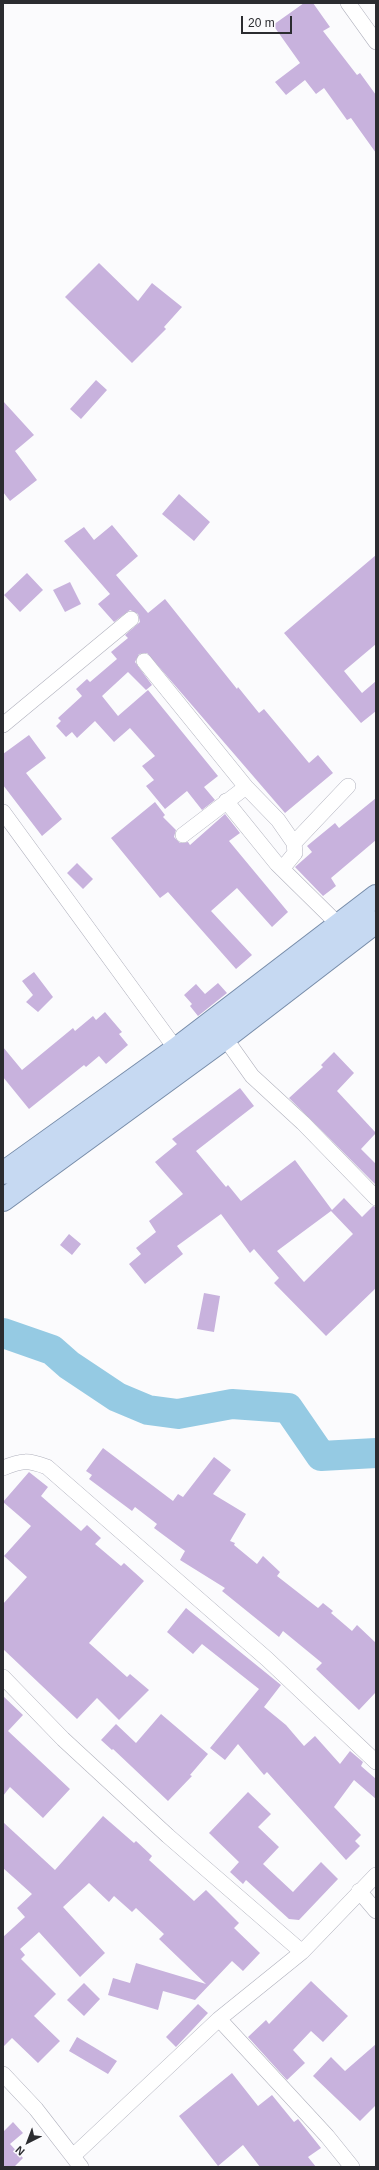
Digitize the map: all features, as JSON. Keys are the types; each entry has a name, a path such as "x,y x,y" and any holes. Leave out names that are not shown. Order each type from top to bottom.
{"main road":[{"path":"3,1173 176,1049 376,896"},
{"path":"3,1200 225,1038 376,922"}],"street":[{"path":"348,3 370,22 376,42"},
{"path":"3,725 131,619"},
{"path":"144,661 246,787 278,820 294,843 295,853 282,869"},
{"path":"294,843 348,786"},
{"path":"183,835 210,816 226,801 246,787"},
{"path":"226,801 242,824 282,869 339,925"},
{"path":"3,812 176,1049"},
{"path":"225,1038 252,1076 303,1123 376,1198"},
{"path":"3,1468 16,1462 29,1461 47,1467 267,1659 376,1762"},
{"path":"3,1677 63,1740 157,1825 302,1952"},
{"path":"3,2074 36,2109 77,2161 219,2019 302,1952 376,1875"},
{"path":"359,1891 376,1911"},
{"path":"219,2019 327,2136 352,2167"}],"building":[{"path":"304,3 313,3 330,27 323,31 357,75 360,73 376,95 376,153 351,118 347,120 324,88 316,94 305,80 286,95 275,82 300,63 273,25"},
{"path":"99,263 138,301 152,283 182,307 164,327 166,329 132,363 65,297"},
{"path":"96,380 107,390 81,419 70,409"},
{"path":"3,401 34,435 15,451 37,480 10,501 3,492"},
{"path":"179,494 210,522 194,541 162,514"},
{"path":"112,525 138,556 116,575 148,613 165,599 237,689 238,687 259,713 264,709 309,763 318,755 333,773 285,813 147,653 139,654 135,662 152,685 146,690 128,672 102,696 118,716 148,690 218,776 204,787 215,800 202,810 187,791 165,809 146,786 154,780 142,766 155,756 130,728 114,742 95,721 77,738 72,732 66,737 56,726 61,721 58,718 82,696 76,689 87,679 90,682 117,659 111,652 128,638 125,635 140,622 138,614 130,610 114,622 98,604 110,594 64,541 84,527 94,540"},
{"path":"376,555 376,644 344,671 362,693 376,681 376,711 361,723 284,633"},
{"path":"27,573 43,590 20,612 4,595"},
{"path":"70,582 81,604 65,612 53,590"},
{"path":"29,735 46,758 26,773 62,819 42,836 3,785 3,754"},
{"path":"376,798 376,840 331,878 336,886 323,896 295,867 312,852 307,846 335,823 339,828"},
{"path":"155,802 165,815 163,817 176,830 174,837 180,843 188,842 190,845 225,814 240,833 229,841 288,912 272,927 237,888 211,911 252,955 236,969 168,892 160,898 111,838"},
{"path":"77,863 93,879 83,889 67,873"},
{"path":"34,972 53,997 38,1012 26,1002 33,995 22,981"},
{"path":"218,983 227,993 198,1016 190,1006 192,1004 184,995 196,984 205,994"},
{"path":"105,1012 122,1032 119,1034 128,1045 106,1064 99,1056 86,1067 84,1065 29,1109 3,1077 3,1047 22,1070 73,1028 75,1031 93,1016 96,1020"},
{"path":"334,1052 354,1073 337,1091 376,1133 361,1149 376,1164 376,1185 289,1098 323,1067 321,1065"},
{"path":"240,1088 254,1106 196,1151 226,1187 228,1185 241,1201 295,1160 332,1210 344,1198 362,1217 373,1206 376,1207 376,1288 326,1336 274,1283 279,1278 254,1249 250,1253 221,1214 177,1246 183,1254 145,1284 129,1264 141,1254 136,1248 156,1232 149,1221 183,1194 155,1162 177,1144 172,1139","holes":["331,1211 353,1234 304,1282 277,1251"]},
{"path":"69,1234 81,1244 72,1255 60,1245"},
{"path":"204,1293 220,1296 214,1332 197,1329"},
{"path":"103,1448 173,1501 178,1494 183,1497 214,1457 231,1470 213,1494 246,1514 230,1541 235,1543 234,1545 257,1564 263,1556 280,1572 277,1576 318,1608 323,1603 333,1611 331,1613 352,1631 357,1625 376,1643 376,1692 359,1710 316,1669 322,1663 283,1631 279,1637 222,1591 225,1588 180,1560 185,1551 154,1528 157,1524 135,1507 132,1511 89,1479 92,1475 86,1471"},
{"path":"29,1472 48,1487 41,1496 81,1531 87,1525 101,1538 95,1544 121,1566 124,1563 144,1581 89,1643 127,1677 130,1674 149,1690 119,1720 97,1698 77,1719 3,1649 3,1604 27,1577 4,1556 31,1526 3,1502"},
{"path":"186,1608 281,1685 264,1707 286,1725 304,1746 315,1736 340,1764 350,1751 363,1762 361,1766 376,1779 376,1799 354,1780 334,1807 361,1835 355,1841 360,1846 346,1860 267,1772 264,1775 238,1744 225,1760 210,1748 259,1689 202,1644 193,1654 167,1632"},
{"path":"3,1696 23,1715 8,1731 70,1789 43,1818 10,1787 3,1796"},
{"path":"161,1714 208,1754 190,1775 192,1776 168,1801 113,1749 112,1750 101,1740 116,1724 136,1743"},
{"path":"248,1792 271,1814 258,1827 279,1847 263,1864 293,1892 321,1862 338,1879 299,1920 289,1919 246,1880 243,1884 230,1872 239,1862 209,1833"},
{"path":"103,1816 134,1843 136,1841 152,1856 149,1860 194,1901 206,1890 239,1923 234,1928 260,1953 243,1971 232,1961 195,2000 163,1991 158,2010 108,1995 113,1978 130,1983 136,1963 206,1984 159,1939 164,1934 136,1908 132,1912 114,1896 109,1902 89,1883 63,1907 105,1953 80,1977 39,1932 20,1949 25,1955 21,1959 56,1994 34,2016 60,2041 38,2063 12,2038 3,2047 3,1937 25,1917 17,1908 32,1894 3,1868 3,1822 55,1870"},
{"path":"311,1981 348,2016 323,2042 311,2031 293,2050 305,2063 287,2080 248,2037 266,2020 269,2024"},
{"path":"84,1983 100,1999 84,2016 67,2000"},
{"path":"198,2004 208,2013 176,2047 166,2037"},
{"path":"77,2037 117,2061 108,2074 69,2051"},
{"path":"376,2044 376,2105 360,2121 313,2076 331,2057 345,2071"},
{"path":"232,2073 258,2106 272,2095 294,2122 298,2119 321,2148 308,2157 316,2167 260,2167 243,2145 218,2166 179,2116"},
{"path":"13,2122 23,2133 10,2144 23,2158 14,2167 3,2167 3,2132"}],"waterway":[{"path":"3,1333 52,1350 69,1365 117,1397 148,1410 178,1414 232,1404 288,1408 321,1456 376,1453"}]}
